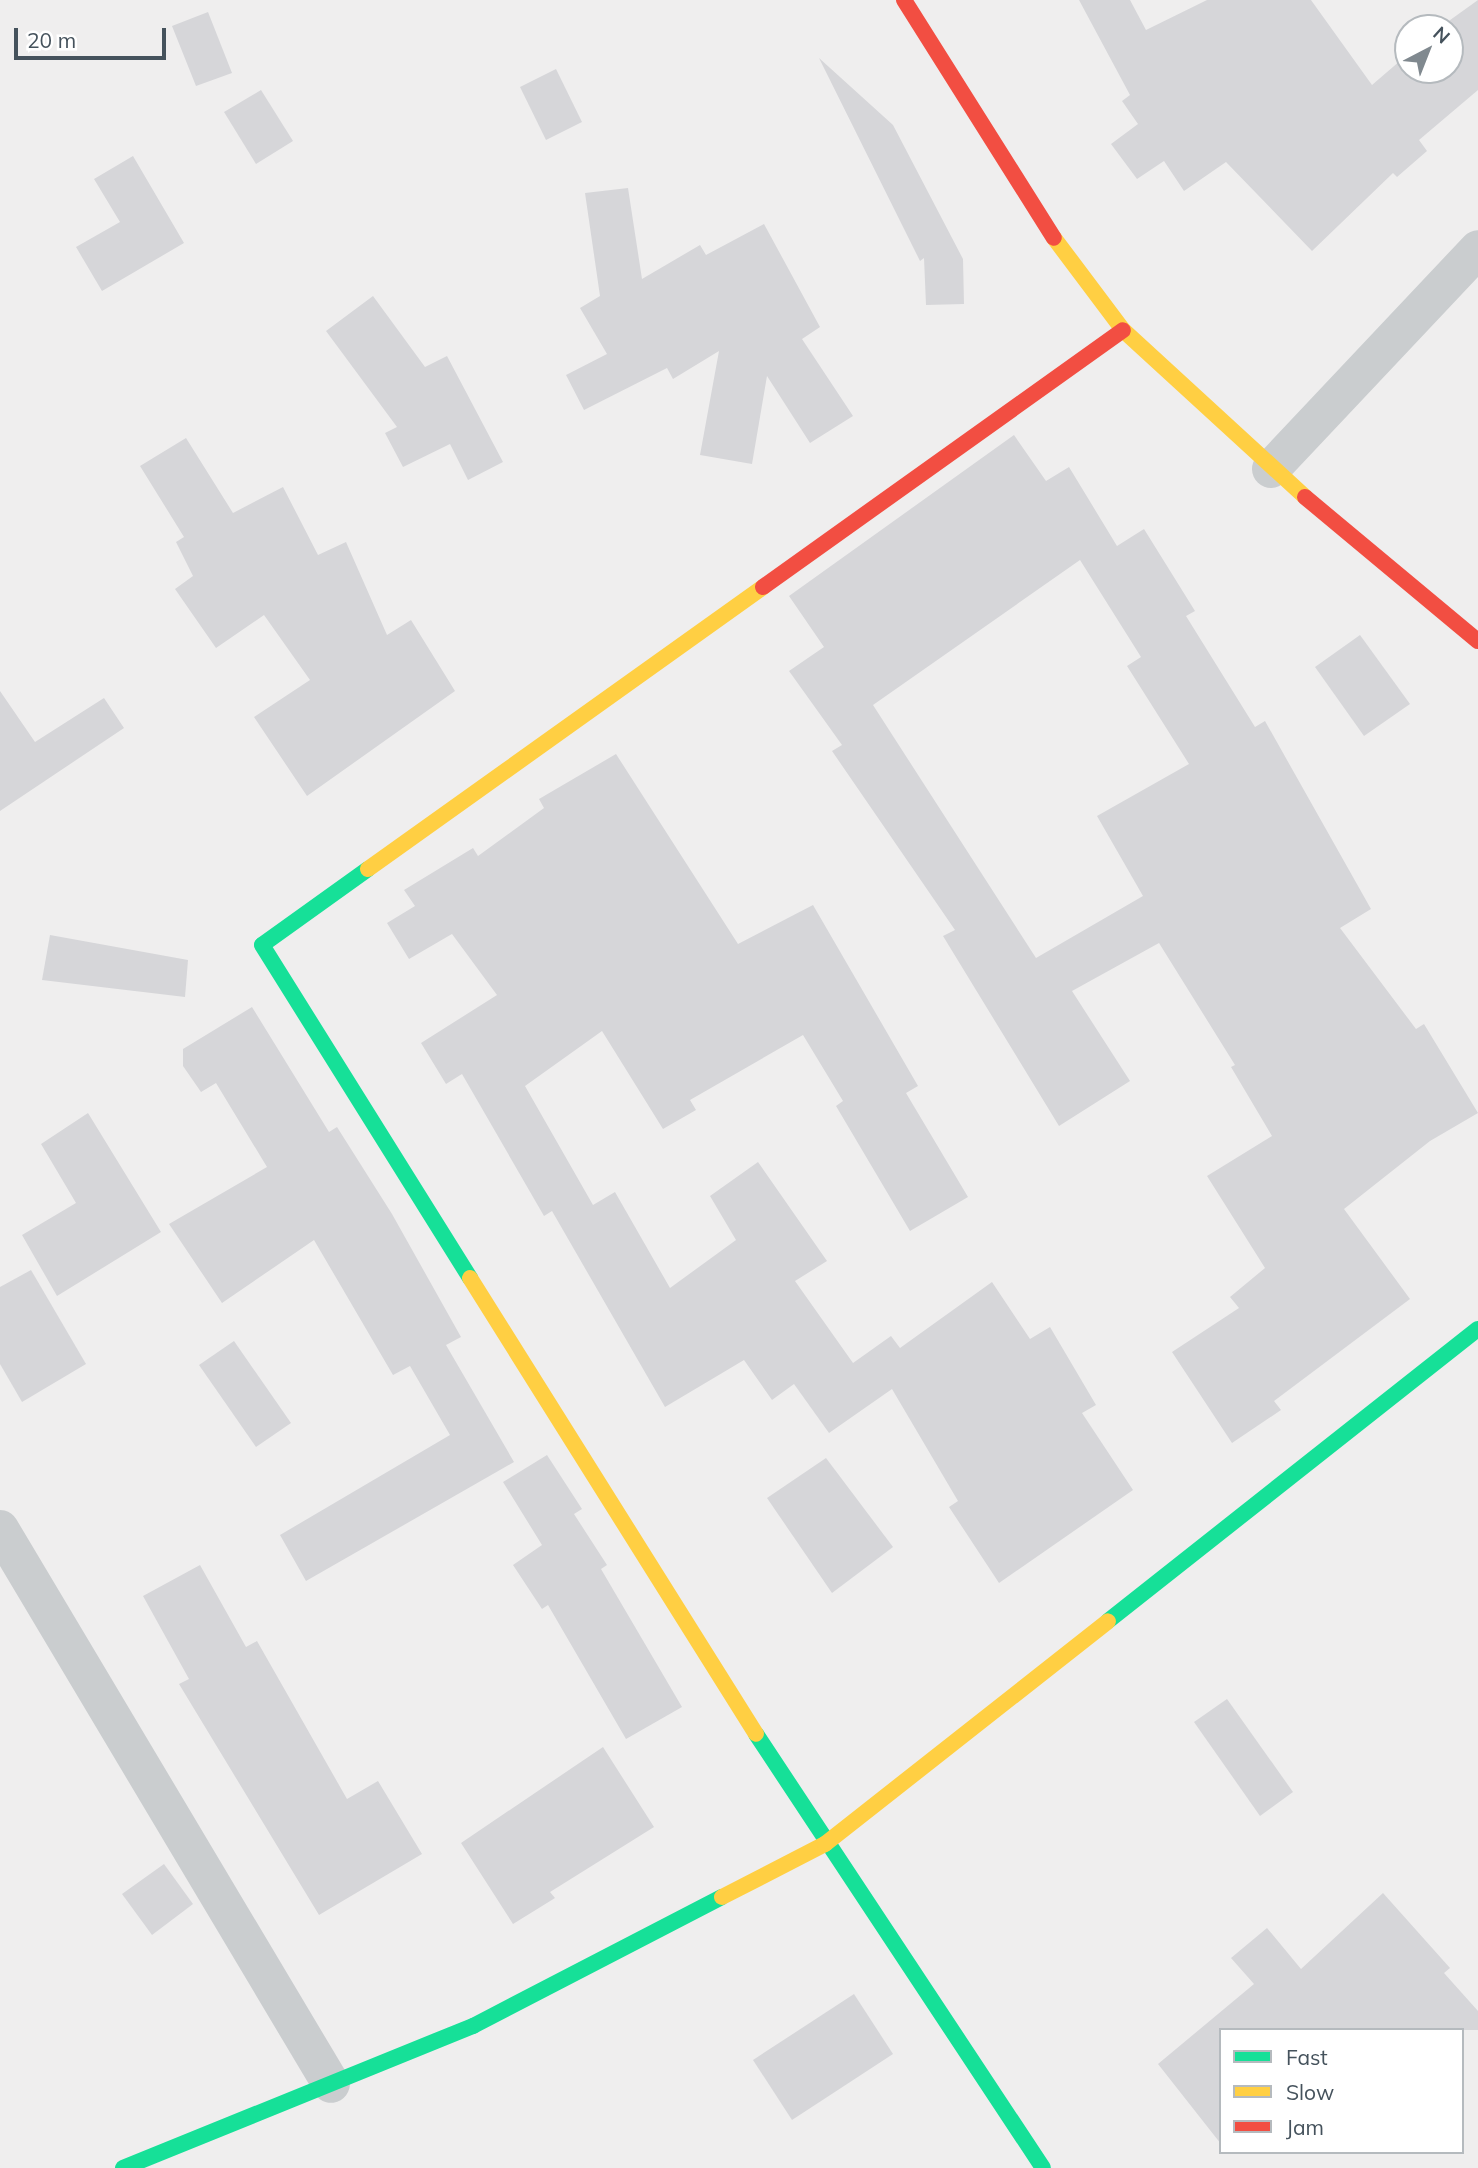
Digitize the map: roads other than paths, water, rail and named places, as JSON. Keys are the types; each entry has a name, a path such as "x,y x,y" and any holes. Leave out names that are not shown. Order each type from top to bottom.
{"street":[{"path":"904,0 1044,224 1124,330 1271,469 1478,641"},
{"path":"1271,469 1478,249"},
{"path":"1044,2168 825,1844 262,944 1124,330"},
{"path":"123,2168 473,2026 825,1844 1478,1329"},
{"path":"0,1530 331,2084"}]}
